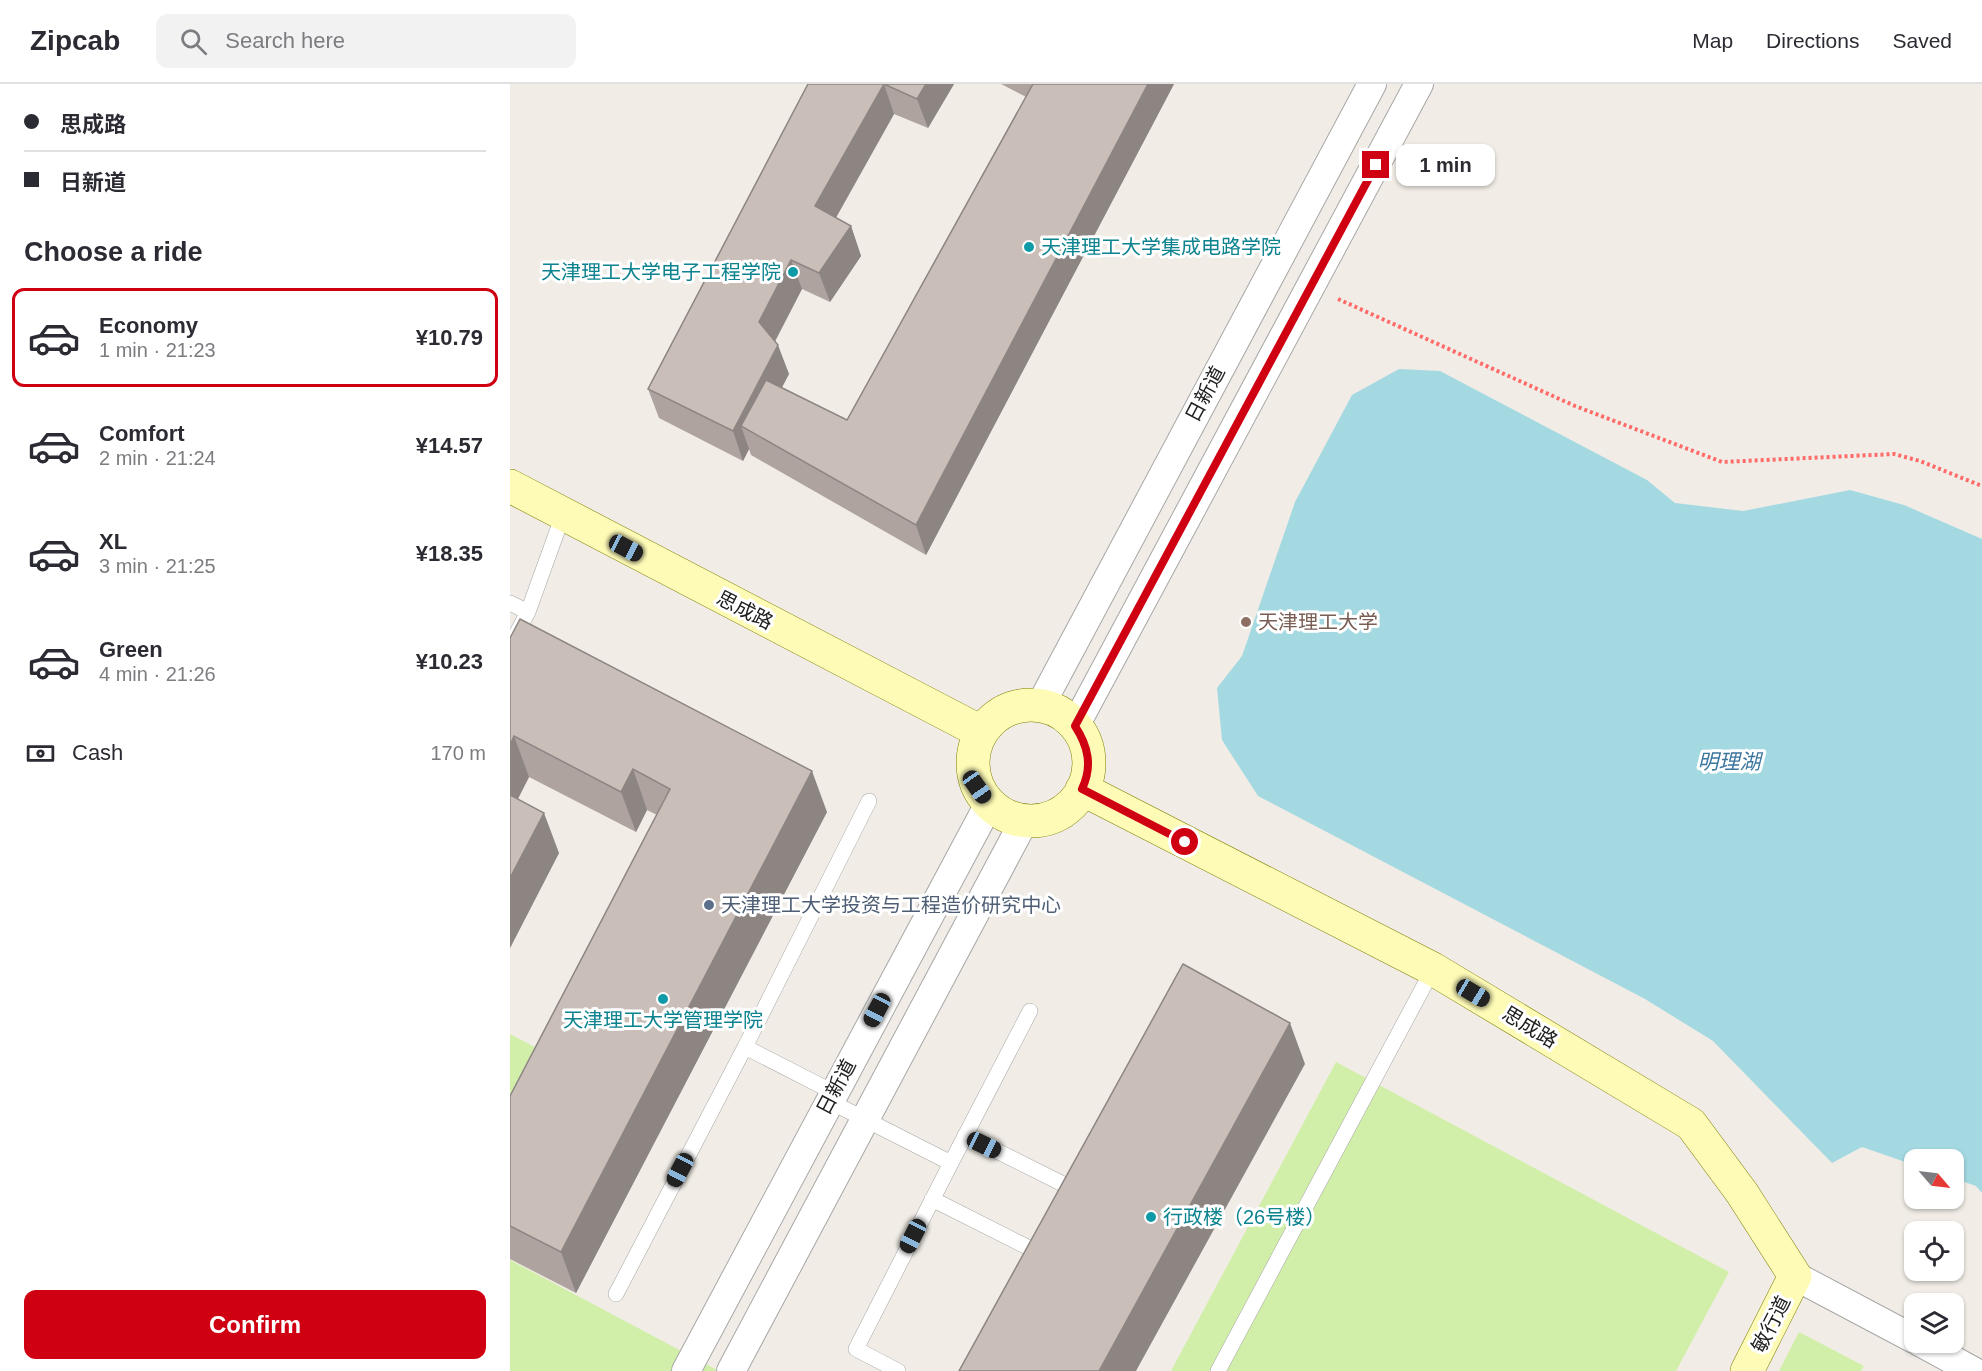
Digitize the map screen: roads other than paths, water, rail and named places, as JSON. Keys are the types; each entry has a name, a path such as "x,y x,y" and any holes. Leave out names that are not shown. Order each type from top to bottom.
{"street":[{"name":"日新道","path":"1040,706 1372,84"},
{"path":"1075,726 1419,84"},
{"name":"思成路","path":"510,486 981,732"},
{"path":"1027,705 1040,706 1062,714 1075,726 1085,742 1089,760 1082,789 1063,812 1045,820 1024,821 1005,816 989,804 977,787 973,767 974,749 981,732 993,719 1009,710 1027,705"},
{"name":"思成路","path":"1082,789 1433,969 1691,1124 1742,1193 1795,1276 1904,1335"},
{"name":"日新道","path":"686,1371 989,804"},
{"name":"日新道","path":"731,1371 1024,821"},
{"name":"敏行道","path":"1747,1371 1795,1276"},
{"path":"1940,1353 1973,1371"}],"lane":[{"path":"510,646 528,612 563,515"},
{"path":"510,603 528,612"},
{"path":"616,1294 745,1047 869,801"},
{"path":"1218,1371 1433,969"},
{"path":"898,1371 856,1349 1030,1011"},
{"path":"745,1047 831,1096 866,1119 951,1163"},
{"path":"965,1135 1080,1192 1070,1211"},
{"path":"932,1199 1047,1257 1052,1248"}],"water":[{"name":"明理湖","path":"1399,369 1440,371 1647,480 1675,503 1743,511 1850,490 1904,505 1982,539 1982,1193 1976,1186 1964,1182 1964,1149 1904,1149 1904,1162 1862,1147 1832,1163 1713,1041 1645,999 1258,796 1222,740 1217,688 1242,656 1295,502 1352,395"}],"place":[{"name":"天津理工大学集成电路学院","path":"1029,247"},
{"name":"天津理工大学电子工程学院","path":"793,272"},
{"name":"天津理工大学","path":"1246,622"},
{"name":"天津理工大学投资与工程造价研究中心","path":"709,905"},
{"name":"天津理工大学管理学院","path":"663,999"},
{"name":"行政楼（26号楼）","path":"1151,1217"}]}
